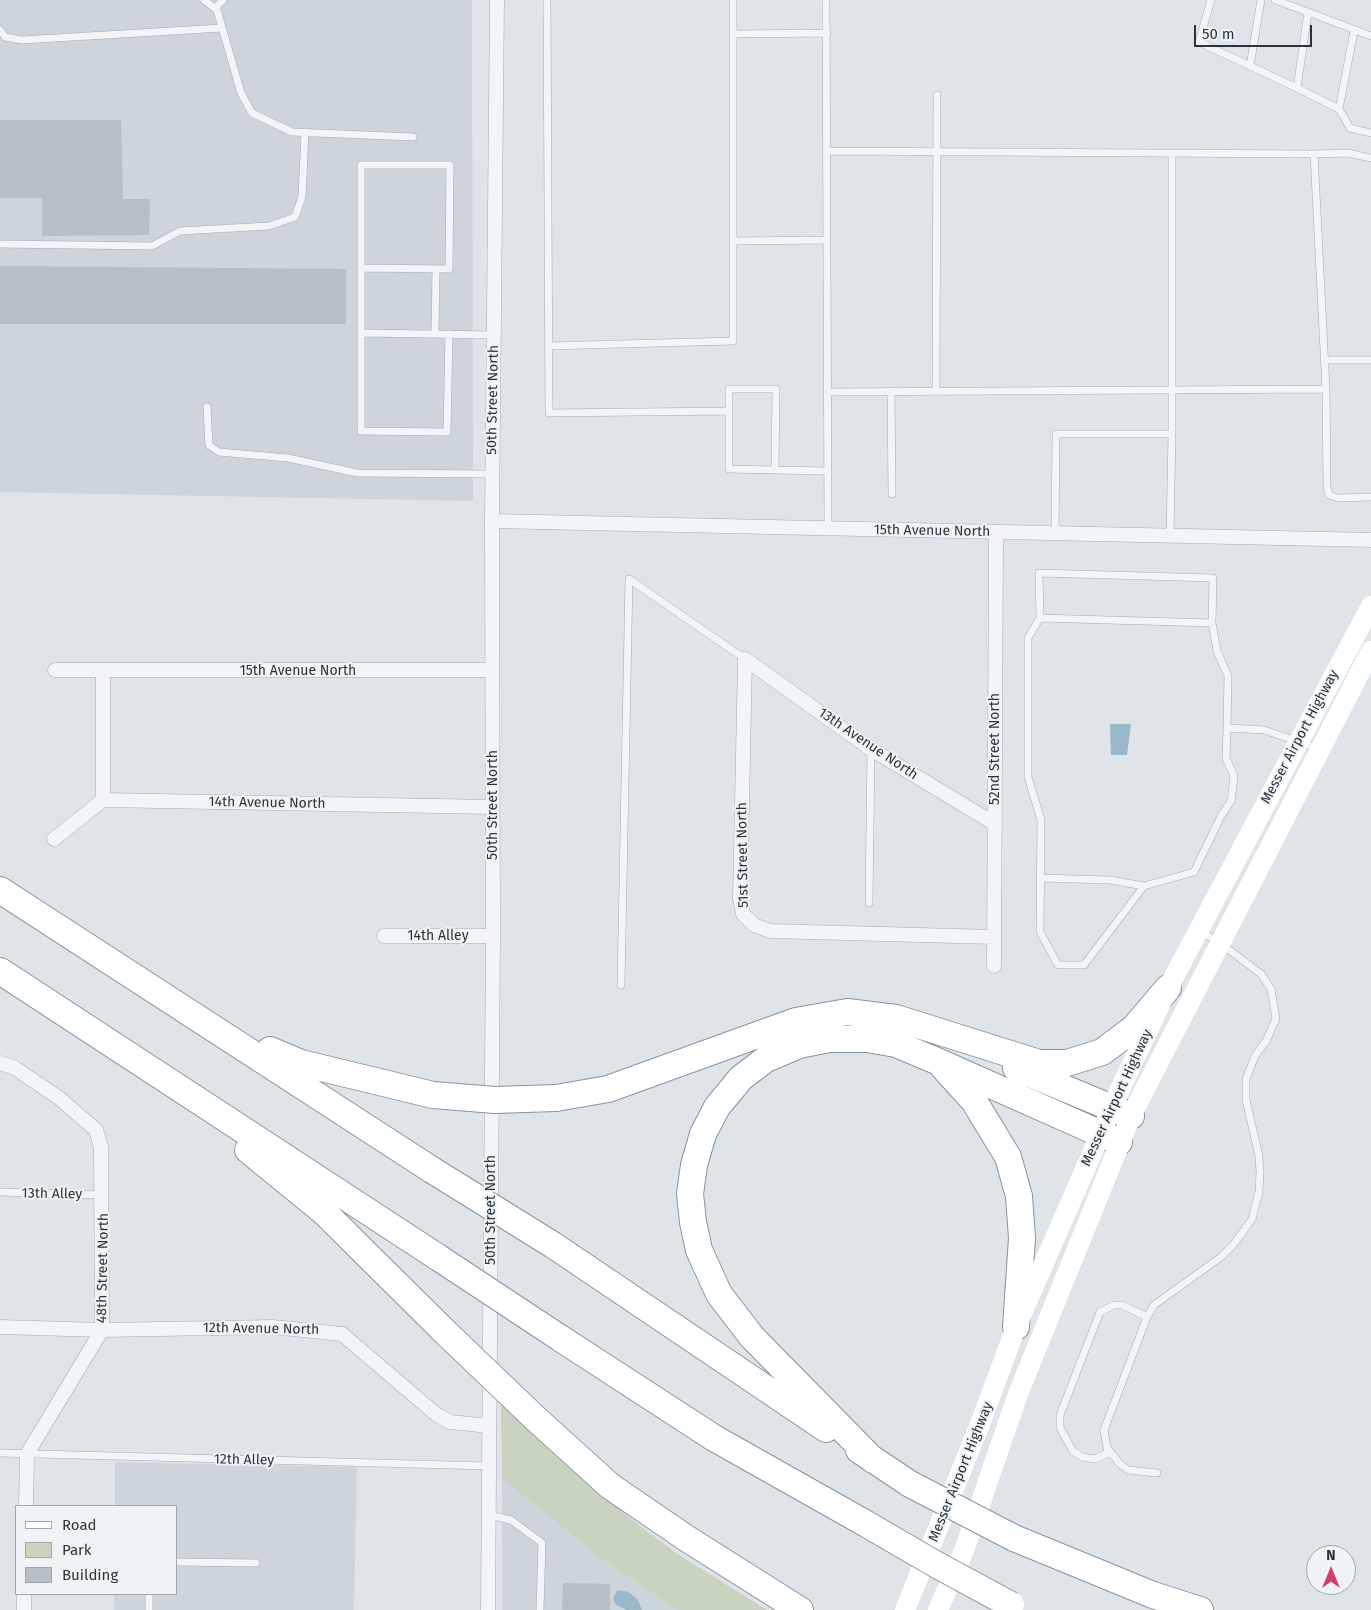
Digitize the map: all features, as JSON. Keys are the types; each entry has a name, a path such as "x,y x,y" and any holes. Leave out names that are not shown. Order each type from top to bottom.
{"highway":[{"path":"0,890 432,1170 553,1246 910,1484 1014,1538 1153,1595 1200,1610"},
{"path":"0,971 714,1438 937,1565 1017,1607"},
{"path":"206,1022 301,1063 432,1096 495,1100 556,1098 608,1090 796,1021 846,1012 896,1018 1039,1063 1067,1063 1102,1052 1134,1028 1168,988"},
{"path":"896,1018 1121,1112"},
{"path":"873,1460 752,1337 719,1294 699,1250 690,1194 694,1165 703,1134 717,1107 741,1078 766,1059 799,1045 829,1039 867,1039 896,1044 1109,1138"},
{"path":"137,1059 325,1213 444,1331 610,1486 686,1538 791,1604 809,1610"},
{"path":"939,1062 974,1102 1008,1157 1019,1196 1022,1238 1016,1327"}],"main road":[{"name":"Messer Airport Highway","path":"905,1610 980,1424 1016,1327 1121,1112 1168,988 1371,606"},
{"name":"Messer Airport Highway","path":"1121,1112 1220,943 1371,651"},
{"name":"Messer Airport Highway","path":"938,1610 965,1548 1109,1138"}],"street":[{"name":"50th Street North","path":"488,1610 493,936 492,474 497,0"},
{"name":"15th Avenue North","path":"492,521 1371,540"},
{"name":"52nd Street North","path":"994,966 996,532"},
{"name":"13th Avenue North","path":"745,659 871,749 995,824"},
{"name":"51st Street North","path":"745,659 740,899 743,914 754,925 770,931 994,937"},
{"path":"54,839 103,800 103,671 55,670"},
{"name":"15th Avenue North","path":"103,671 492,670"},
{"name":"14th Avenue North","path":"103,800 493,807"},
{"name":"14th Alley","path":"384,936 493,936"},
{"name":"48th Street North","path":"0,1063 15,1068 60,1098 96,1130 102,1148 102,1330 27,1454"},
{"name":"12th Avenue North","path":"0,1327 102,1330 273,1327 342,1334 437,1415 450,1422 489,1426"},
{"path":"26,1505 27,1454"},
{"path":"24,1595 24,1610"}],"lane":[{"path":"204,0 216,8 241,93 252,113 292,132 413,137"},
{"path":"216,8 223,0"},
{"path":"547,0 548,413 729,411"},
{"path":"548,346 733,341 733,0"},
{"path":"826,0 828,528"},
{"path":"1211,0 1199,42 1339,109 1350,128 1371,133"},
{"path":"1250,66 1261,0"},
{"path":"1275,0 1371,36"},
{"path":"1297,88 1308,12"},
{"path":"0,30 4,36 22,40 222,28"},
{"path":"1339,109 1354,31"},
{"path":"733,34 827,33"},
{"path":"936,391 937,95"},
{"path":"0,244 152,246 180,231 269,226 295,217 302,197 305,132"},
{"path":"827,151 1348,153 1371,158"},
{"path":"1170,536 1172,153"},
{"path":"1314,154 1326,389 1327,488 1330,496 1371,497"},
{"path":"361,268 449,269 450,165 361,165 360,431 447,432 449,334"},
{"path":"733,241 827,240"},
{"path":"435,334 436,269"},
{"path":"361,333 494,335"},
{"path":"1324,360 1371,360"},
{"path":"775,470 776,388 729,389 729,469 775,470 828,471"},
{"path":"828,392 1326,389"},
{"path":"891,391 892,494"},
{"path":"207,407 209,445 219,452 288,458 357,473 492,474"},
{"path":"1055,534 1056,434 1172,434"},
{"path":"1040,878 1110,880 1144,886 1194,872 1221,816 1232,801 1234,776 1226,758 1228,676 1217,651 1212,623 1214,578 1039,573 1040,618 1028,638 1028,777 1041,820 1040,878 1040,932 1058,964 1084,965 1144,886"},
{"path":"621,985 629,578 745,659"},
{"path":"1040,618 1212,623"},
{"path":"1227,728 1264,730 1320,749"},
{"path":"869,903 871,749"},
{"path":"1157,1472 1128,1470 1120,1464 1110,1452 1104,1430 1146,1317 1154,1304 1169,1292 1207,1269 1234,1244 1252,1219 1259,1192 1259,1156 1246,1100 1246,1079 1255,1056 1273,1028 1276,1011 1271,989 1261,974 1220,943 1198,930"},
{"name":"13th Alley","path":"0,1192 103,1195"},
{"path":"1110,1452 1095,1459 1082,1457 1074,1451 1060,1428 1060,1415 1100,1312 1114,1304 1122,1305 1146,1317"},
{"name":"12th Alley","path":"0,1453 489,1466"},
{"path":"488,1515 511,1520 542,1543 540,1610"},
{"path":"178,1562 256,1564"},
{"path":"149,1595 149,1610"}],"shaded area":[{"path":"0,0 472,0 473,501 0,492"},
{"path":"115,1462 357,1467 354,1610 114,1610 114,1595 178,1595 178,1505 115,1505"},
{"path":"502,1478 596,1555 677,1610 502,1610"}],"green space":[{"path":"501,1400 627,1516 676,1553 767,1610 677,1610 596,1555 502,1478"}],"water":[{"path":"1110,724 1131,724 1127,755 1111,755"},
{"path":"618,1590 629,1592 638,1600 642,1610 627,1610 616,1605 613,1598"}],"building":[{"path":"0,120 121,120 123,199 150,199 149,235 42,236 42,198 0,198"},
{"path":"0,266 346,269 346,324 0,324"},
{"path":"563,1583 610,1584 610,1610 562,1610"}]}
